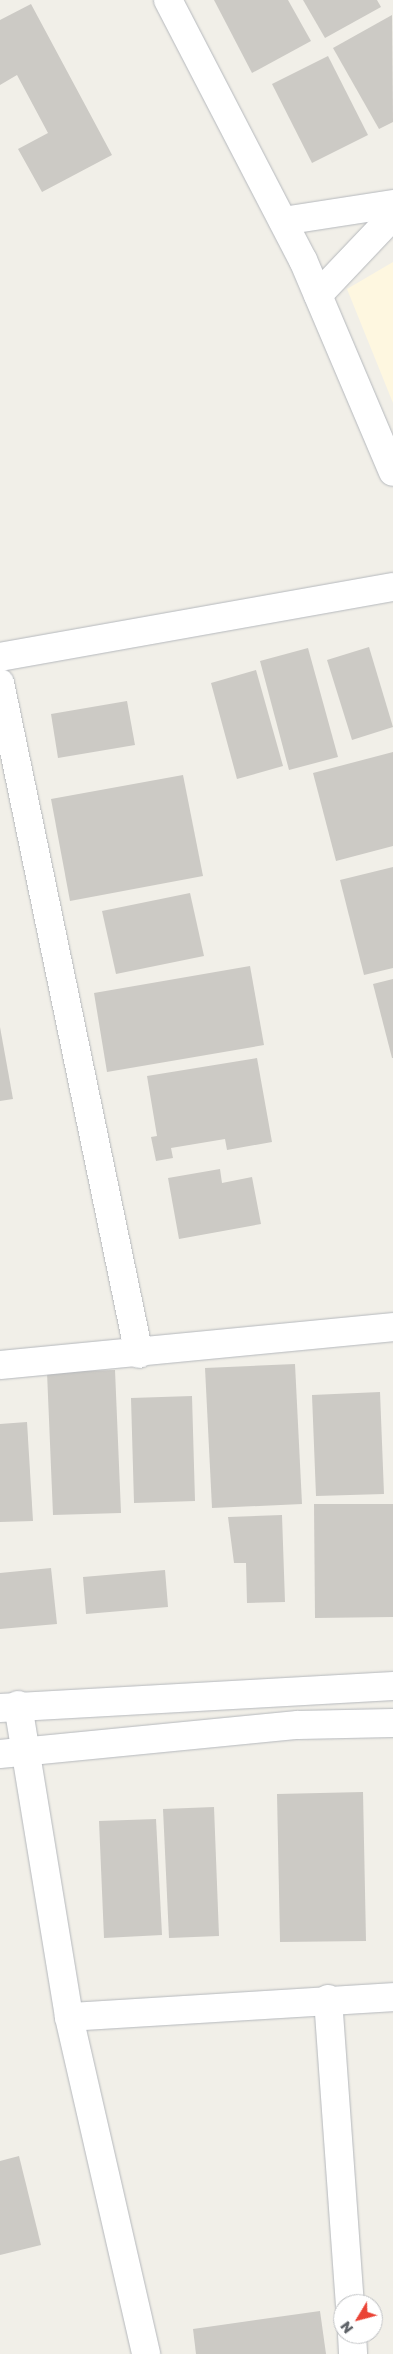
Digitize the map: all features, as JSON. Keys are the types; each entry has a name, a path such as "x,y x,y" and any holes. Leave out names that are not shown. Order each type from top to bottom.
{"street":[{"path":"168,0 283,221 318,295 393,472"},
{"path":"283,221 393,204"},
{"path":"318,295 393,216"},
{"path":"0,658 393,587"},
{"path":"0,682 139,1354"},
{"path":"0,1365 139,1354 393,1327"},
{"path":"146,2354 69,2017 27,1749 9,1707 393,1686"},
{"path":"0,1754 27,1749 298,1725 393,1723"},
{"path":"69,2017 328,1999 393,1997"},
{"path":"328,1999 349,2294"}],"shaded area":[{"path":"393,262 393,403 347,289"}],"building":[{"path":"214,0 288,0 311,41 252,73"},
{"path":"303,0 377,0 381,7 325,38"},
{"path":"31,4 112,155 42,192 18,149 48,133 17,75 0,85 0,20"},
{"path":"392,15 393,122 379,129 333,48"},
{"path":"328,56 368,135 312,163 272,84"},
{"path":"369,647 393,727 352,740 327,660"},
{"path":"308,648 338,757 289,770 260,661"},
{"path":"256,670 283,766 237,779 211,683"},
{"path":"127,701 135,745 58,758 51,714"},
{"path":"393,752 393,846 336,861 313,773"},
{"path":"183,775 203,876 70,901 51,799"},
{"path":"393,867 393,968 364,975 340,880"},
{"path":"190,893 204,956 116,974 102,911"},
{"path":"250,966 264,1045 107,1072 94,993"},
{"path":"393,979 393,1058 392,1058 373,984"},
{"path":"0,1027 13,1099 0,1101"},
{"path":"257,1058 272,1142 227,1150 225,1139 171,1148 173,1158 156,1161 151,1137 157,1136 147,1076"},
{"path":"220,1169 222,1183 252,1177 261,1224 179,1239 168,1178"},
{"path":"295,1364 302,1504 212,1508 205,1368"},
{"path":"115,1370 121,1513 53,1515 47,1372"},
{"path":"380,1392 384,1494 316,1496 312,1395"},
{"path":"192,1396 195,1501 134,1503 131,1398"},
{"path":"27,1422 33,1521 0,1522 0,1424"},
{"path":"314,1504 393,1504 393,1617 315,1618"},
{"path":"282,1515 285,1602 247,1603 246,1563 234,1563 228,1517"},
{"path":"51,1568 57,1624 0,1629 0,1573"},
{"path":"165,1570 168,1607 86,1614 83,1577"},
{"path":"363,1792 366,1941 280,1942 277,1794"},
{"path":"214,1807 219,1936 169,1938 163,1809"},
{"path":"156,1819 162,1935 104,1938 99,1821"},
{"path":"19,2156 41,2245 0,2255 0,2161"},
{"path":"320,2311 326,2354 196,2354 193,2329"}]}
